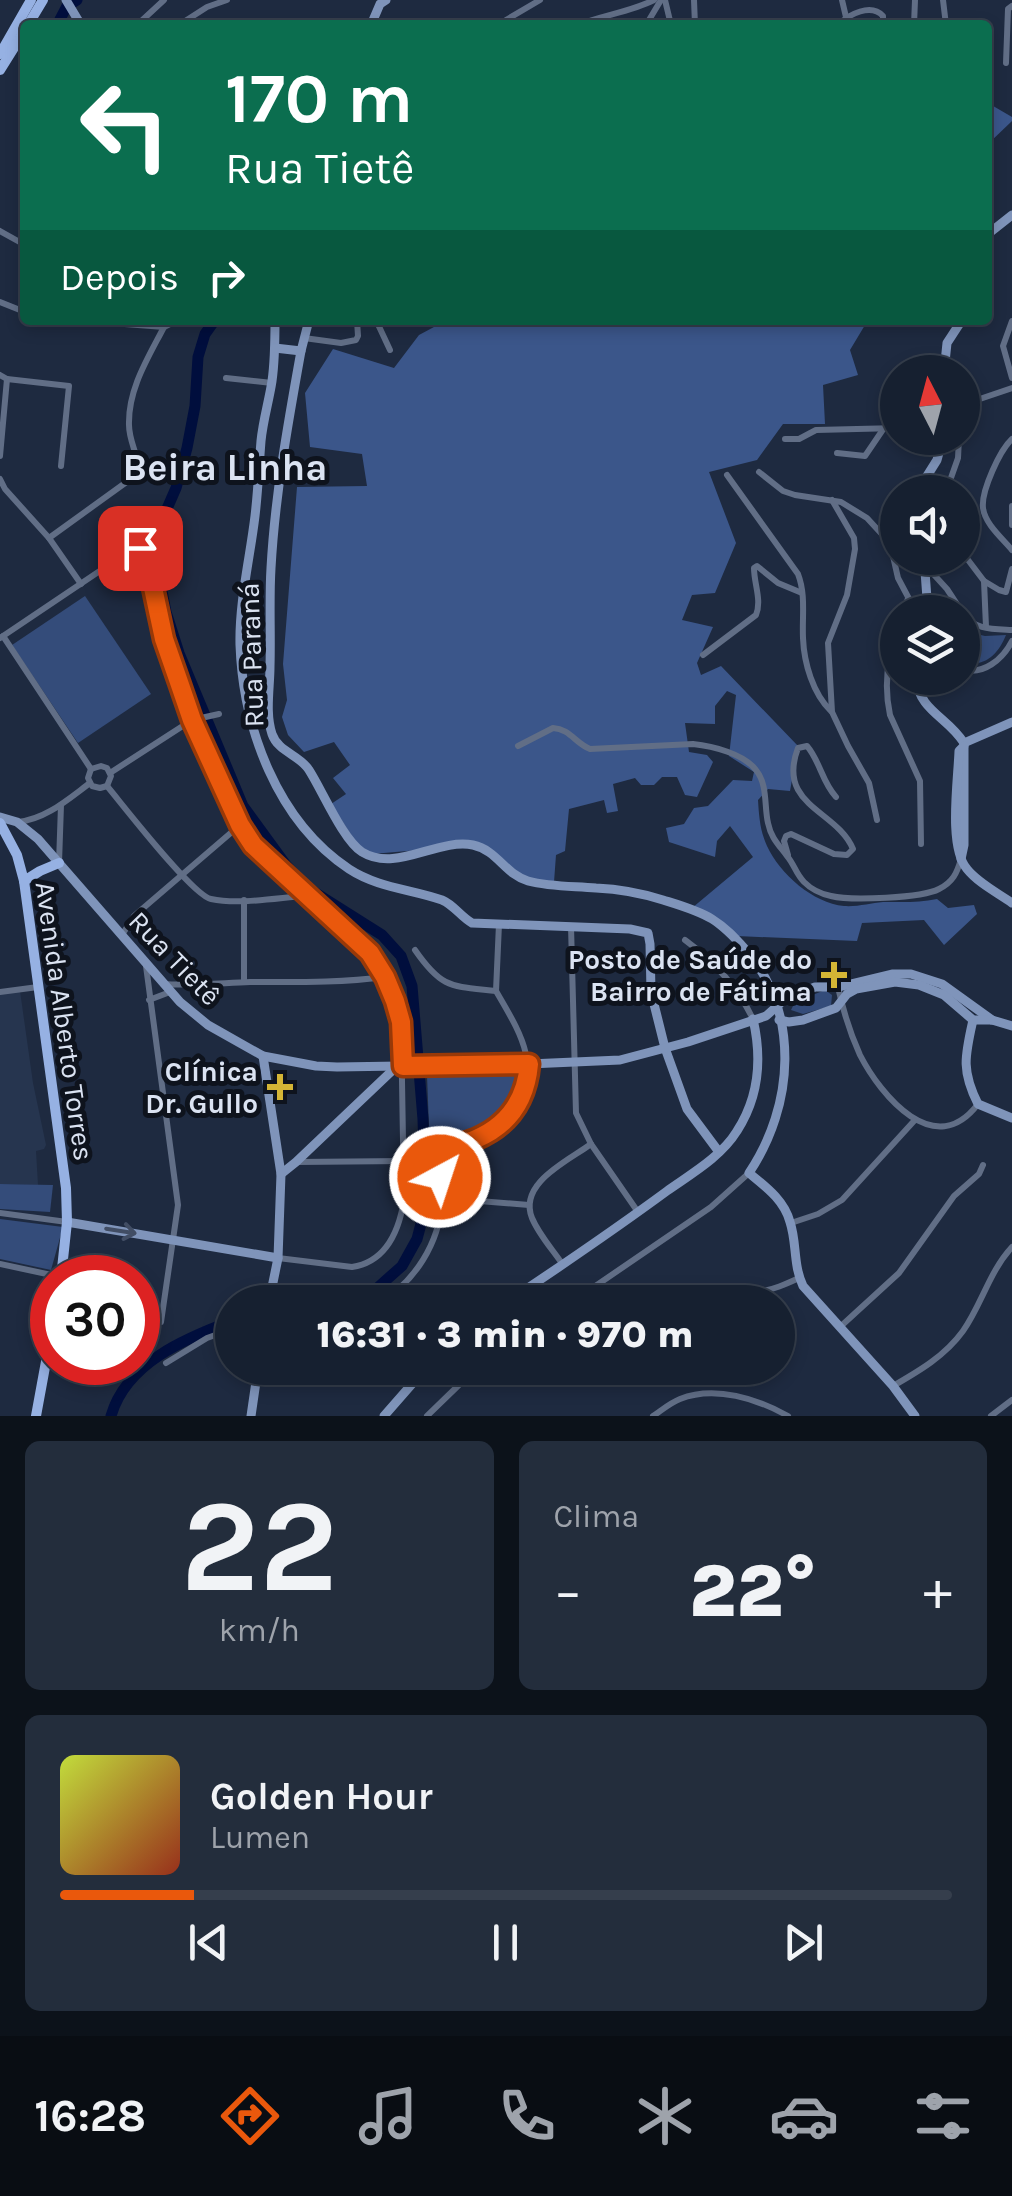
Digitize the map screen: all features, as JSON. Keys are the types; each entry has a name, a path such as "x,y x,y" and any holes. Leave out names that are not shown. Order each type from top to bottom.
{"main road":[{"path":"0,54 31,0"},
{"path":"0,70 20,37"},
{"name":"Avenida Alberto Torres","path":"0,820 17,855 24,881 58,1115 67,1226 64,1255"},
{"path":"24,881 59,863"},
{"path":"36,1416 42,1385"}],"street":[{"path":"142,20 164,0"},
{"path":"187,20 227,0"},
{"path":"506,20 540,0"},
{"path":"592,20 660,0"},
{"path":"842,0 846,17"},
{"path":"1006,63 1008,9 1012,6"},
{"path":"843,20 874,9 879,10 883,20"},
{"path":"992,231 1012,215"},
{"path":"1012,321 1002,346 1012,378"},
{"path":"49,538 139,473 128,423 131,396 164,326 149,325"},
{"path":"274,325 276,348 261,438 240,646 252,724 270,774 314,838 351,870 388,887 447,902 467,921 645,931 650,936 651,992 666,1048 688,1109 719,1152"},
{"path":"276,348 300,351 308,325"},
{"path":"304,338 341,343 356,340 357,325"},
{"path":"378,325 390,350"},
{"path":"944,355 946,342 958,325"},
{"name":"Rua Paraná","path":"300,351 279,481 270,572 268,705 272,734 282,748 305,764 354,846 363,853 407,857 468,844 498,857 515,875 526,880 632,892 688,908 732,934 758,963 772,987 781,1021 786,1074 764,1151 749,1173"},
{"path":"0,456 4,377 69,386 61,466"},
{"path":"226,378 272,383"},
{"path":"980,399 1012,388"},
{"path":"785,439 799,439 816,430 880,428"},
{"path":"837,453 865,456 880,434"},
{"path":"1012,439 1003,448 983,503 986,517 1012,550"},
{"path":"759,472 783,491 852,507 883,533 907,595"},
{"path":"727,475 802,583 803,641 809,673 869,783 877,820"},
{"path":"0,479 82,584"},
{"path":"832,500 856,549 847,596 828,644 832,712"},
{"path":"1012,506 1012,524"},
{"path":"0,1213 352,1267 381,1254 401,1218 404,1067 401,1022 392,989 370,953 253,845 240,825 164,639 145,551 140,548 2,637 91,770"},
{"path":"703,656 756,615 757,566 778,583 803,594"},
{"path":"979,575 999,590 1009,592 1012,569"},
{"path":"936,575 952,595"},
{"path":"984,581 986,627"},
{"path":"980,624 1012,630"},
{"path":"980,669 1007,651 1012,641"},
{"path":"888,695 890,716 921,788 920,844"},
{"path":"920,695 964,744"},
{"path":"110,773 197,720 219,714"},
{"path":"1012,722 964,744 958,751 961,801 957,845 961,859 973,875 1012,903"},
{"path":"518,746 554,728 568,731 580,746 590,750 693,744 736,756 757,770 768,823 779,849 788,856"},
{"path":"836,798 823,781 811,750 807,746 798,748 796,786 848,838 853,848 847,855 834,854 791,834 786,836 788,856 800,878 820,893 838,898 928,893 956,876 961,859"},
{"path":"102,766 110,773 107,786 96,788 90,783 91,770 102,766"},
{"path":"16,822 33,820 90,783"},
{"path":"107,786 205,897 244,900 306,896"},
{"path":"59,863 61,804"},
{"name":"Rua Tietê","path":"0,820 16,822 38,839 180,1002 208,1025 262,1056 316,1066 404,1067 620,1060 766,1016"},
{"path":"122,935 134,916 240,825"},
{"path":"244,900 244,982"},
{"path":"110,922 134,916"},
{"path":"404,1285 430,1247 440,1216 441,1164 445,1156 507,1119 526,1086 529,1064 518,1031 496,991 498,924"},
{"path":"571,926 576,1114 591,1144 638,1212"},
{"path":"533,1285 719,1152 736,1134 746,1114 758,1075 753,1019 723,972 686,940"},
{"path":"414,950 445,984 496,991"},
{"path":"146,964 178,1205 161,1322"},
{"path":"150,1000 166,988 385,977"},
{"path":"861,984 836,1008 803,1020 789,1022 766,1016 785,999 815,987 910,978 946,991 970,1013 1012,1026"},
{"path":"180,1002 190,986"},
{"path":"0,992 38,987"},
{"path":"838,987 862,1058 880,1088 914,1120 928,1125 953,1124 978,1104"},
{"path":"970,1013 966,1072 978,1104 1012,1118"},
{"path":"262,1056 281,1174 278,1258 273,1285"},
{"path":"281,1174 404,1067"},
{"path":"791,1223 842,1200 914,1120"},
{"path":"563,1265 534,1223 528,1205 534,1188 591,1144"},
{"path":"296,1162 404,1161"},
{"path":"840,1327 898,1273 954,1196 980,1174 983,1165"},
{"path":"597,1285 711,1207 749,1173 775,1195 791,1223 799,1278 808,1292 894,1386 915,1416"},
{"path":"442,1198 528,1205"},
{"path":"894,1386 950,1346 974,1313 998,1263 1012,1247"},
{"path":"0,1264 30,1270"},
{"path":"782,1285 799,1278"},
{"path":"166,1363 215,1335"},
{"path":"251,1416 256,1385"},
{"path":"384,1416 411,1385"},
{"path":"427,1416 461,1385"},
{"path":"654,1416 682,1398 707,1394 744,1397 788,1416"},
{"path":"990,1416 1012,1400"}],"shaded area":[{"path":"992,105 1012,117 992,140"},
{"path":"438,325 865,325 850,350 858,375 823,385 825,424 783,424 757,460 709,472 736,543 715,593 692,595 682,620 713,627 697,663 701,675 721,666 798,746 790,791 768,789 758,800 765,840 780,867 809,893 832,904 854,906 937,899 948,908 974,905 977,914 944,945 924,920 862,923 857,941 737,936 692,908 753,857 730,826 717,841 715,857 669,842 666,828 684,824 694,808 708,806 733,780 752,781 754,772 729,756 736,695 727,691 715,706 715,724 685,723 689,752 707,755 713,762 697,797 685,795 677,777 662,777 654,785 641,785 635,778 613,784 618,811 607,813 604,800 569,809 565,851 556,855 554,882 525,878 482,850 466,846 372,854 359,847 331,804 346,794 333,778 350,765 334,742 304,752 288,735 282,717 287,700 283,664 297,487 367,486 362,454 310,447 305,393 333,349 394,368 419,335"},
{"path":"85,596 151,694 78,743 12,645"},
{"path":"980,635 1006,635 999,648 980,662"},
{"path":"825,990 832,995 831,1006 803,1014 791,1010 795,1002"},
{"path":"20,991 46,1145 36,1151 38,1185 0,1184 0,994"},
{"path":"529,1064 496,1120 479,1132 430,1153 427,1075"},
{"path":"0,1184 53,1185 50,1212 0,1209"},
{"path":"0,1219 63,1227 55,1255 30,1255 30,1265 0,1259"}],"waterway":[{"path":"60,20 67,6 77,0"},
{"path":"211,325 198,357 187,448 159,527 158,570 179,653 243,806 306,887 382,935 401,956 412,986 426,1205 417,1239 402,1266 381,1285"},
{"path":"111,1416 119,1397 144,1367 177,1345 215,1328"}],"place":[{"name":"Posto de Saúde do Bairro de Fátima","path":"834,975"},
{"name":"Clínica Dr. Gullo","path":"280,1087"}],"district":[{"name":"Beira Linha","path":"225,467"}],"route":[{"path":"140,548 145,551 164,639 192,720 240,825 253,845 370,953 392,989 401,1022 403,1066 529,1064 526,1086 507,1119 445,1156 440,1177"}]}
